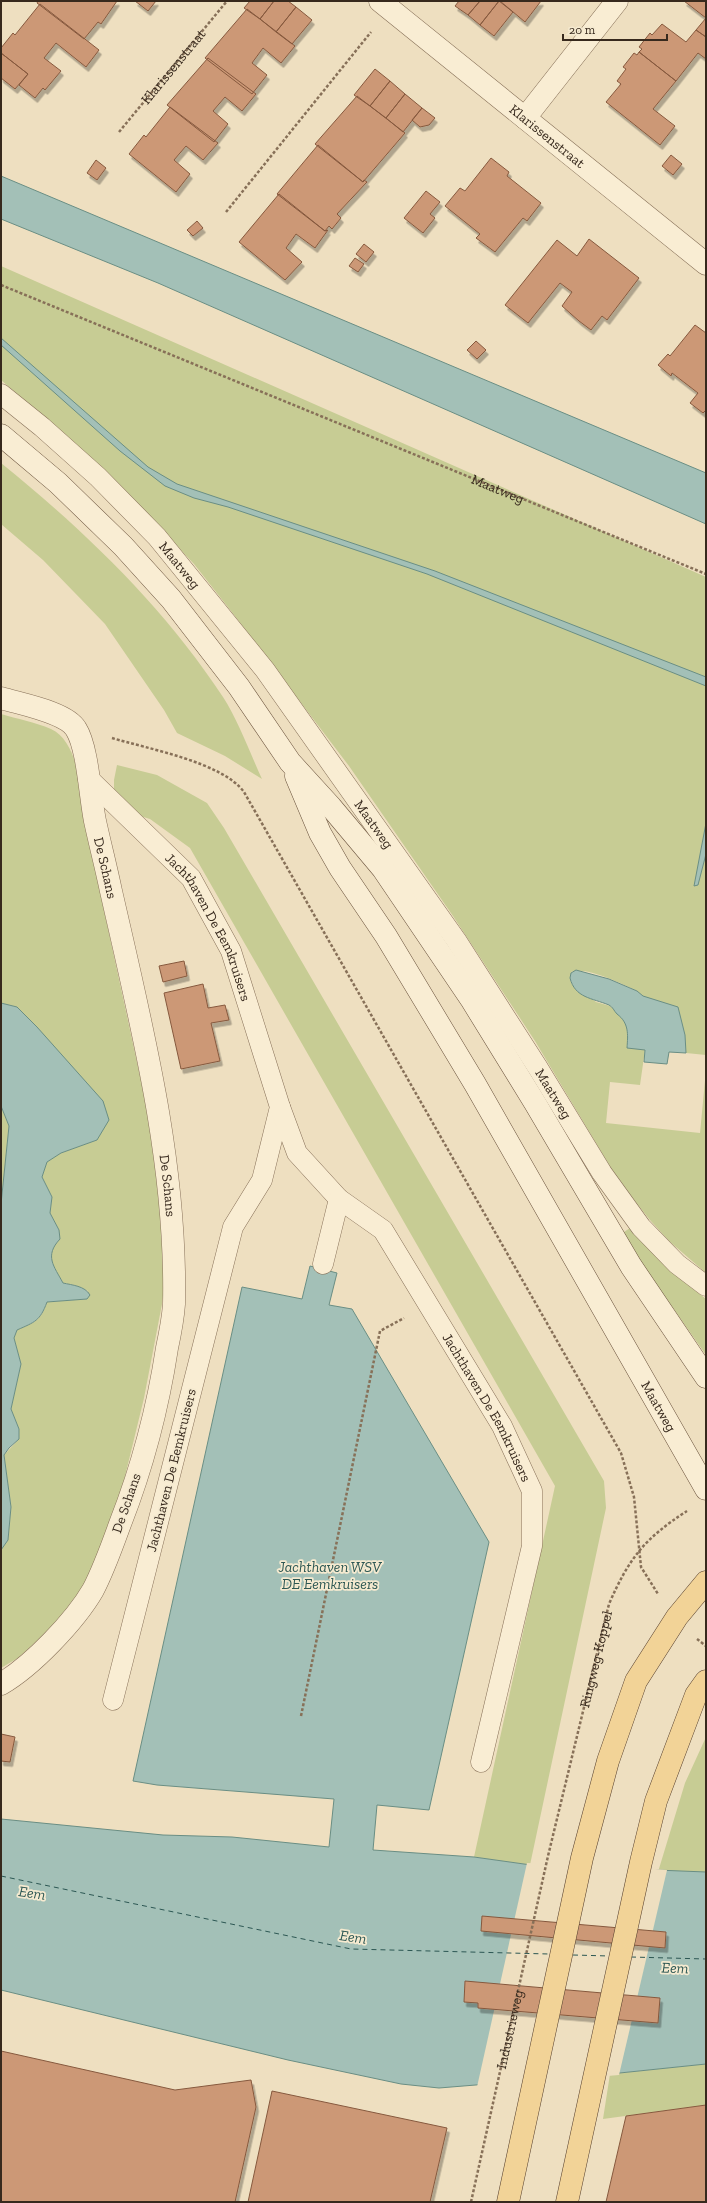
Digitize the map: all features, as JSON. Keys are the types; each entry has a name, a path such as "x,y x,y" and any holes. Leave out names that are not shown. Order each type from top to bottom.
{"main road":[{"path":"526,118 617,1"},
{"name":"Klarissenstraat","path":"384,5 706,264"},
{"name":"Maatweg","path":"1,435 64,489 123,546 171,599 239,687 290,762 332,807 383,869 418,919 527,1090 631,1266 706,1377"},
{"path":"1,698 57,716 76,727"},
{"name":"De Schans","path":"1,1684 26,1667 72,1620 92,1591 100,1576 128,1503 147,1436 162,1380 174,1307 172,1220 162,1133 145,1041 95,821 81,740 76,727"},
{"name":"Maatweg","path":"290,762 320,833 340,868 386,936 470,1078 706,1489"},
{"path":"508,2202 533,2093 582,1858 608,1761 636,1681 677,1617 706,1582"},
{"path":"567,2202 641,1862 656,1801 696,1695 706,1680"}],"lane":[{"name":"Maatweg","path":"1,394 42,426 98,477 157,537 265,670 456,940 538,1068 602,1173 641,1227 677,1264 706,1286"},
{"name":"Jachthaven De Eemkruisers","path":"88,778 192,878 231,951 280,1107 297,1153 339,1199 384,1230 502,1426 532,1491 532,1546 481,1762"},
{"name":"Jachthaven De Eemkruisers","path":"113,1700 233,1227 262,1180 280,1107"},
{"path":"323,1264 339,1199"}],"path":[{"name":"Klarissenstraat","path":"119,132 227,1"},
{"path":"226,212 384,5"},
{"name":"Maatweg","path":"1,285 706,574"},
{"path":"76,727 204,765 232,778 244,792 621,1453 634,1497 638,1550"},
{"path":"301,1716 380,1331 428,1304"},
{"name":"Ringweg-Koppel","path":"548,1856 609,1604 621,1578 638,1550 665,1525 688,1510"},
{"name":"Industrieweg","path":"471,2202 496,2098 548,1856"}],"green space":[{"path":"1,266 706,577 706,1055 686,1053 685,1035 680,1017 642,997 637,991 586,971 571,972 571,983 596,1002 610,1006 620,1015 627,1025 628,1037 645,1050 640,1085 610,1082 606,1123 700,1133 706,1070 706,1273 669,1241 618,1180 535,1041 453,916 349,766 194,564 103,468 1,380"},
{"path":"1,463 63,515 121,571 175,632 223,697 239,726 262,779 225,756 177,733 164,710 105,624 43,560 1,524"},
{"path":"1,714 32,722 51,729 60,735 68,745 73,756 80,782 84,818 153,1136 169,1244 162,1304 144,1398 119,1501 92,1571 66,1615 18,1658 1,1668 1,1550 8,1540 11,1507 4,1455 19,1439 19,1429 11,1409 21,1364 14,1338 17,1330 33,1323 40,1317 47,1302 87,1299 88,1291 74,1285 63,1283 54,1266 52,1261 52,1251 60,1239 59,1230 50,1213 52,1197 42,1177 47,1162 61,1153 97,1140 102,1101 17,1007 1,1003"},
{"path":"117,765 157,775 207,803 224,828 604,1481 606,1508 530,1865 474,1857 555,1486 190,848 150,819 114,808 114,780"},
{"path":"1,1106 9,1126 1,1204"},
{"path":"630,1228 670,1270 706,1299 706,1355 621,1234"},
{"path":"706,1737 706,1872 658,1872 685,1783"},
{"path":"706,2064 706,2105 603,2119 610,2074"}],"water":[{"path":"1,176 706,473 706,524 158,283 1,219"},
{"path":"1,338 148,467 177,484 435,571 706,677 706,686 427,574 228,507 194,498 165,486 120,451 1,345"},
{"path":"706,823 706,854 698,885 694,886"},
{"path":"576,970 609,979 637,991 643,996 678,1007 685,1035 686,1053 669,1052 667,1064 644,1062 645,1050 627,1048 626,1025 612,1007 585,996 576,990 572,985 570,978 571,973"},
{"path":"1,1003 17,1007 37,1027 103,1101 109,1120 97,1140 61,1153 47,1162 42,1177 52,1197 50,1213 59,1230 60,1239 52,1251 52,1261 54,1266 63,1283 82,1288 90,1295 87,1299 47,1302 39,1317 33,1323 17,1330 14,1338 21,1364 11,1409 19,1429 19,1439 4,1455 11,1507 8,1540 1,1550 1,1204 9,1126 1,1106"},
{"path":"310,1266 337,1273 329,1305 352,1309 489,1542 429,1810 377,1805 373,1850 474,1857 531,1865 706,1872 706,2064 610,2074 439,2088 401,2084 288,2060 1,1990 1,1819 163,1835 232,1837 329,1847 334,1799 157,1785 133,1781 242,1287 302,1299"}],"pier":[{"path":"527,1863 607,1865 667,1870 619,2075 477,2087"}],"building":[{"path":"38,1 117,1 101,24 98,22 84,39 37,3"},
{"path":"135,1 156,1 148,11"},
{"path":"250,1 274,1 260,19 244,8"},
{"path":"274,1 288,1 296,7 276,32 260,19"},
{"path":"459,1 480,1 468,15 455,6"},
{"path":"480,1 499,1 480,25 468,15"},
{"path":"499,1 513,12 494,36 480,25"},
{"path":"500,1 541,1 525,22"},
{"path":"684,1 706,1 706,18"},
{"path":"40,4 99,50 86,67 56,43 44,58 61,71 45,90 43,88 35,98 19,85 28,74 1,53 1,48 13,33 15,35"},
{"path":"296,7 312,20 292,44 276,32"},
{"path":"247,9 295,46 281,63 263,48 252,63 267,75 252,94 205,58"},
{"path":"706,18 706,37 696,30"},
{"path":"662,24 686,42 696,30 706,37 706,59 698,53 676,81 639,52 642,49 639,47 650,33 652,35"},
{"path":"639,52 676,81 653,109 675,126 660,145 606,102 621,84 617,81 626,69 623,67 634,53 637,55"},
{"path":"1,53 28,74 15,89 1,78"},
{"path":"208,58 256,94 242,111 225,97 213,111 228,124 214,142 167,105"},
{"path":"375,69 390,81 370,106 354,95"},
{"path":"390,81 405,94 386,118 370,106"},
{"path":"405,94 422,108 403,132 386,118"},
{"path":"357,96 405,133 363,182 315,144"},
{"path":"170,107 218,143 203,160 186,146 174,160 190,174 176,192 129,154 144,135 146,137"},
{"path":"422,108 435,118 429,125 420,127 412,120"},
{"path":"318,145 363,182 364,180 367,182 337,214 341,218 332,229 329,226 325,231 277,194"},
{"path":"671,155 682,164 673,175 662,166"},
{"path":"491,158 509,172 507,176 541,203 527,221 523,218 495,252 476,238 480,234 445,206 460,188 465,191"},
{"path":"96,160 106,168 97,180 87,173"},
{"path":"426,191 440,202 430,214 435,218 423,233 404,218"},
{"path":"279,194 325,231 328,230 315,248 296,234 286,248 302,262 285,280 239,242"},
{"path":"197,221 203,228 193,236 187,230"},
{"path":"589,239 639,278 607,320 602,316 591,330 579,321 562,306 572,292 560,283 528,323 505,305 557,240 577,256"},
{"path":"364,244 374,252 366,262 356,254"},
{"path":"355,258 364,264 358,272 349,266"},
{"path":"695,325 706,333 706,410 703,413 690,403 698,393 672,373 671,376 658,365 668,354 670,356"},
{"path":"476,341 486,350 477,359 467,350"},
{"path":"184,961 187,976 163,982 159,966"},
{"path":"203,984 208,1008 225,1005 229,1020 211,1023 220,1061 181,1069 164,993"},
{"path":"1,1734 15,1737 10,1762 1,1761"},
{"path":"482,1916 666,1932 665,1948 481,1931"},
{"path":"465,1981 660,1998 658,2023 478,2008 478,2003 464,2002"},
{"path":"1,2051 175,2090 251,2080 256,2107 235,2202 1,2202"},
{"path":"272,2091 447,2128 430,2202 248,2202"},
{"path":"706,2105 706,2202 606,2202 626,2116"}],"ferry route":[{"path":"1,1876 351,1949 549,1954"},
{"path":"573,1955 609,1956"},
{"path":"631,1957 706,1959"}],"water label":[{"name":"Jachthaven WSV DE Eemkruisers","path":"330,1576"},
{"name":"Eem","path":"32,1893"},
{"name":"Eem","path":"353,1937"},
{"name":"Eem","path":"675,1968"}]}
